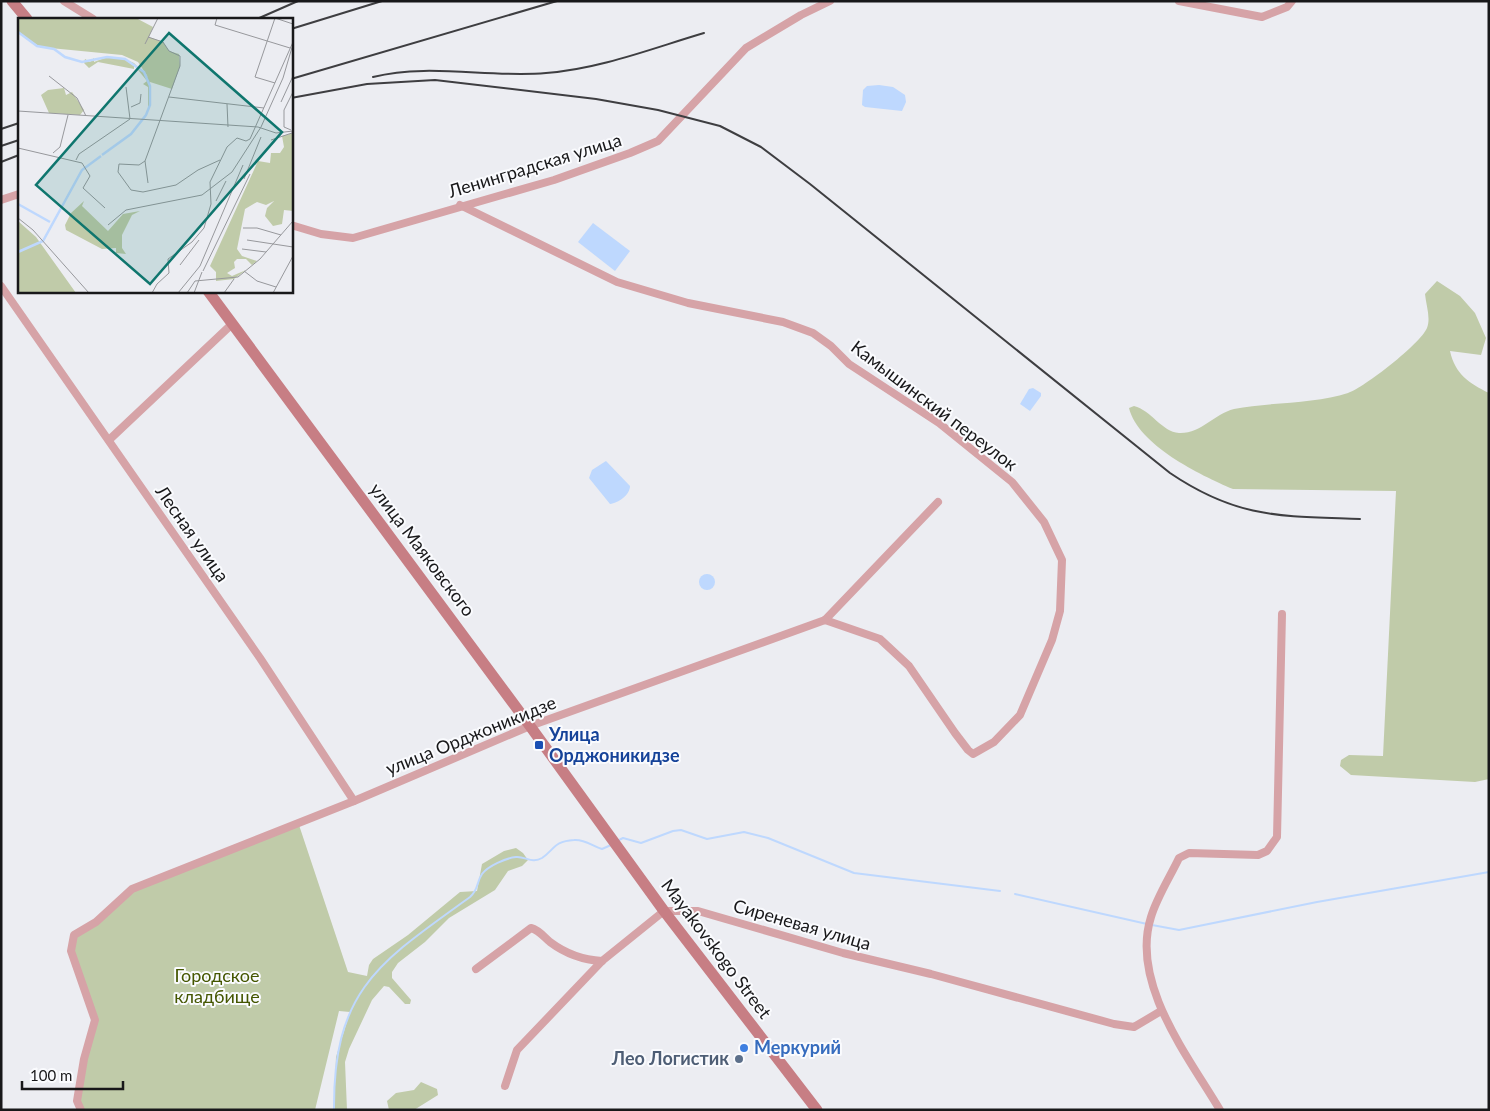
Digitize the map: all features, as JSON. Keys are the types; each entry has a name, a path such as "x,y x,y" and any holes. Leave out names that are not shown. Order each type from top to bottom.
{"street":[{"path":"12,1 26,18"},
{"path":"64,1 91,18"},
{"name":"Ленинградская улица","path":"292,225 329,236 353,238 460,205 554,180 630,153 658,141 746,48 801,15 830,1"},
{"path":"1179,1 1262,17 1287,7 1292,1"},
{"path":"1,200 18,194"},
{"name":"Камышинский переулок","path":"460,205 617,282 688,303 783,322 812,333 832,346 849,364 939,423 1012,482 1044,522 1062,560 1060,611 1052,640 1020,715 994,742 973,754 968,750 909,666 880,639 825,620"},
{"name":"Лесная улица","path":"1,286 265,665 354,800"},
{"name":"улица Маяковского","path":"209,292 530,726 606,832"},
{"path":"109,440 232,324"},
{"path":"825,620 938,502"},
{"path":"1220,1110 1161,1011 1147,966 1147,934 1151,916 1179,858 1189,853 1258,855 1267,851 1277,836 1282,614"},
{"name":"улица Орджоникидзе","path":"81,1110 77,1101 84,1059 95,1020 71,951 71,942 74,934 96,922 132,889 354,800 530,726 825,620"},
{"name":"Mayakovskogo Street","path":"606,832 664,911 817,1110"},
{"path":"505,1086 517,1050 602,961 664,911"},
{"name":"Сиреневая улица","path":"664,911 698,911 843,953 932,974 1114,1024 1134,1027 1161,1011"},
{"path":"476,969 526,930 536,929 556,946 575,956 602,961"}],"green space":[{"path":"1437,281 1460,296 1475,313 1486,338 1481,355 1450,351 1459,372 1489,393 1489,779 1475,782 1351,775 1340,766 1341,760 1349,755 1383,756 1396,491 1233,489 1188,467 1157,446 1135,422 1129,408 1134,406 1140,408 1167,429 1179,433 1201,427 1234,409 1322,399 1348,393 1367,383 1403,354 1422,335 1427,328 1429,320 1425,294"},
{"name":"Городское кладбище","path":"298,822 348,972 367,976 369,965 373,959 408,935 460,892 477,891 482,864 504,851 516,848 528,860 522,866 508,871 495,890 449,918 425,942 398,963 392,972 392,978 411,1000 410,1004 405,1004 389,987 384,986 372,1000 349,1049 345,1062 347,1110 334,1110 336,1057 350,1012 339,1011 315,1110 81,1110 77,1101 95,1020 75,964 74,935 132,889"},
{"path":"421,1082 437,1089 438,1095 414,1110 389,1110 387,1101 396,1093 414,1090"}],"water":[{"path":"867,86 893,87 905,95 906,102 902,111 865,107 862,105 863,90"},
{"path":"593,223 630,251 615,271 578,242"},
{"path":"1033,388 1041,393 1041,396 1030,411 1020,404 1029,389"},
{"path":"606,461 630,486 623,498 610,504 589,478 592,470"},
{"path":"707,574 713,576 715,582 713,588 707,590 701,588 699,582 701,576"}],"waterway":[{"path":"617,841 623,838 641,843 673,831 681,830 707,839 744,832 768,838 854,873 1000,891"},
{"path":"334,1110 336,1069 342,1035 353,1007 368,983 387,961 470,897 475,891 482,874 488,868 516,857 538,860 558,844 567,841 582,841 602,849 611,845"},
{"path":"1152,925 1179,930 1317,902 1489,872"},
{"path":"1015,894 1147,924"}],"railway":[{"path":"259,18 298,1"},
{"path":"292,29 382,1"},
{"path":"292,79 557,1"},
{"path":"373,77 416,71 503,74 566,71 606,63 704,33"},
{"path":"292,98 367,84 435,80 596,99 658,110 720,126 761,147 810,184 1170,473 1194,488 1239,507 1261,512 1307,517 1360,519"},
{"path":"1,129 18,123"},
{"path":"1,146 18,140"},
{"path":"1,162 18,155"}],"place":[{"name":"Улица Орджоникидзе","path":"539,745"},
{"name":"Меркурий","path":"744,1048"},
{"name":"Лео Логистик","path":"739,1059"}]}
